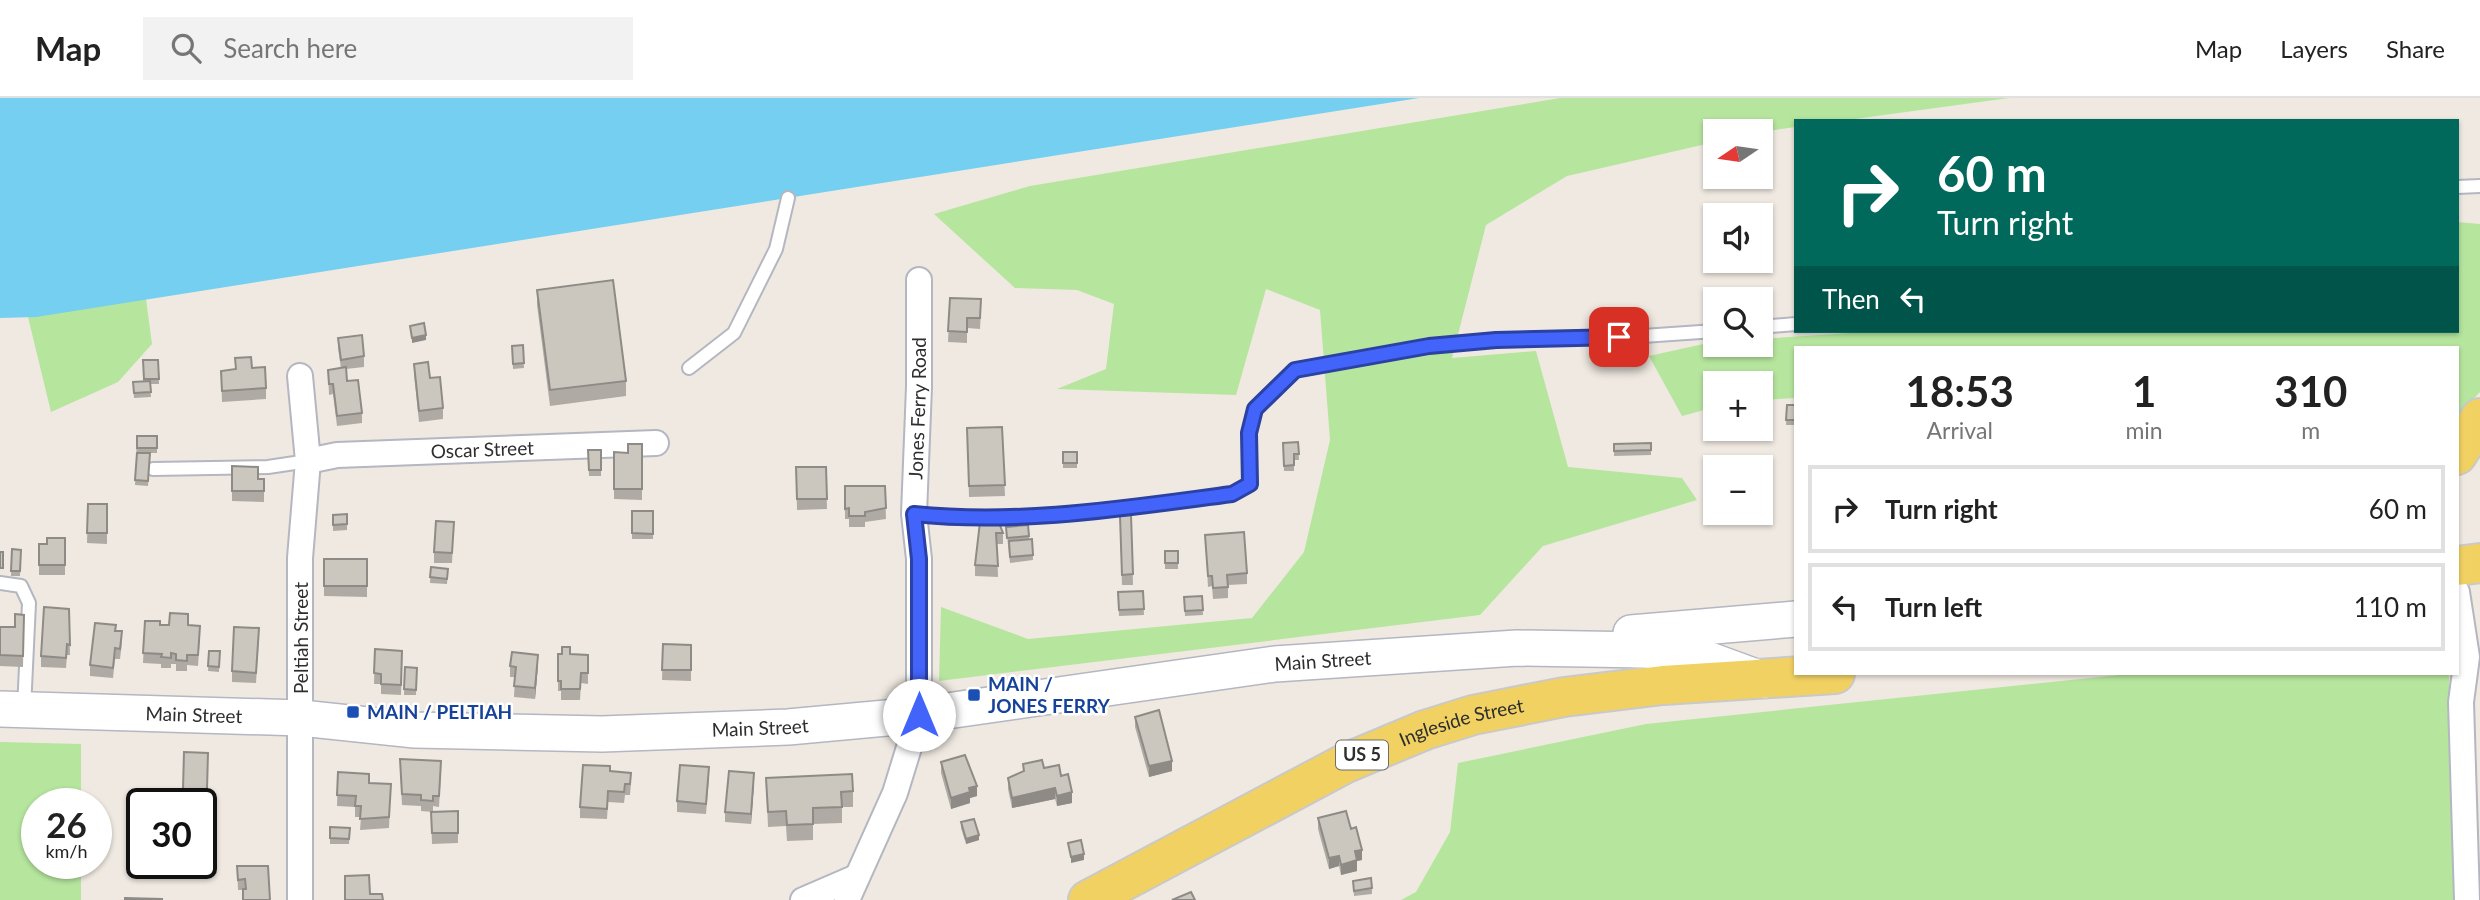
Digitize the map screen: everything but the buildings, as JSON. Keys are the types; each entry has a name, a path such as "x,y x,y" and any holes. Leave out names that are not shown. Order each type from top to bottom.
{"main road":[{"path":"2459,452 2480,418"},
{"path":"2459,566 2480,563"},
{"path":"2459,592 2480,589"},
{"name":"Main Street","path":"12,709 301,718 415,730 602,734 788,727 919,715 1275,664 1517,648 1623,634 1794,618"},
{"name":"Main Street","path":"1517,648 1646,650 1696,655 1749,673"},
{"name":"Ingleside Street","path":"1088,900 1346,763 1425,730 1473,715 1564,696 1794,670"}],"street":[{"name":"Jones Ferry Road","path":"850,889 895,793 919,715 919,559 914,514 919,280"},
{"name":"Peltiah Street","path":"300,376 307,461 300,558 300,900"},
{"name":"Oscar Street","path":"307,461 337,455 656,443"},
{"path":"2459,605 2467,657 2462,702 2473,854 2467,900"},
{"path":"803,900 850,889"}],"lane":[{"path":"2459,187 2480,186"},
{"path":"689,368 734,333 776,249 788,198"},
{"path":"1773,326 1794,324"},
{"path":"914,514 988,520 1035,519 1232,494 1250,484 1249,433 1255,409 1295,370 1429,346 1483,341 1703,332"},
{"path":"153,469 268,467 307,461"},
{"path":"0,583 21,586 29,603 12,709"}],"green space":[{"path":"1560,98 2009,98 1855,119 1794,119 1794,127 1773,130 1773,119 1703,119 1703,145 1567,176 1486,225 1452,358 1536,351 1568,467 1682,478 1697,500 1543,546 1480,615 939,681 941,607 1028,639 1252,618 1304,552 1330,440 1320,310 1266,289 1236,395 1057,389 1106,369 1114,304 1077,290 1015,288 934,214 1030,186"},
{"path":"2459,222 2480,224 2480,392 2459,414 2459,346 1794,346 1794,398 1773,399 1773,371 1703,371 1703,410 1682,416 1649,356 1703,344 1703,357 1773,357 1773,338 1850,333 2459,333"},
{"path":"146,299 152,344 118,382 51,412 28,317"},
{"path":"2119,675 2449,675 2455,900 1401,900 1416,892 1450,832 1458,763 1646,724"},
{"path":"0,742 81,744 81,788 21,788 21,879 81,879 81,900 0,900"}],"water":[{"path":"0,98 1419,98 36,317 0,318"}],"place":[{"name":"MAIN / JONES FERRY","path":"974,695"},
{"name":"MAIN / PELTIAH","path":"353,712"}],"route":[{"path":"919,715 919,559 914,514 988,520 1035,519 1232,494 1250,484 1249,433 1255,409 1271,390 1295,370 1429,346 1496,340 1619,337"}]}
